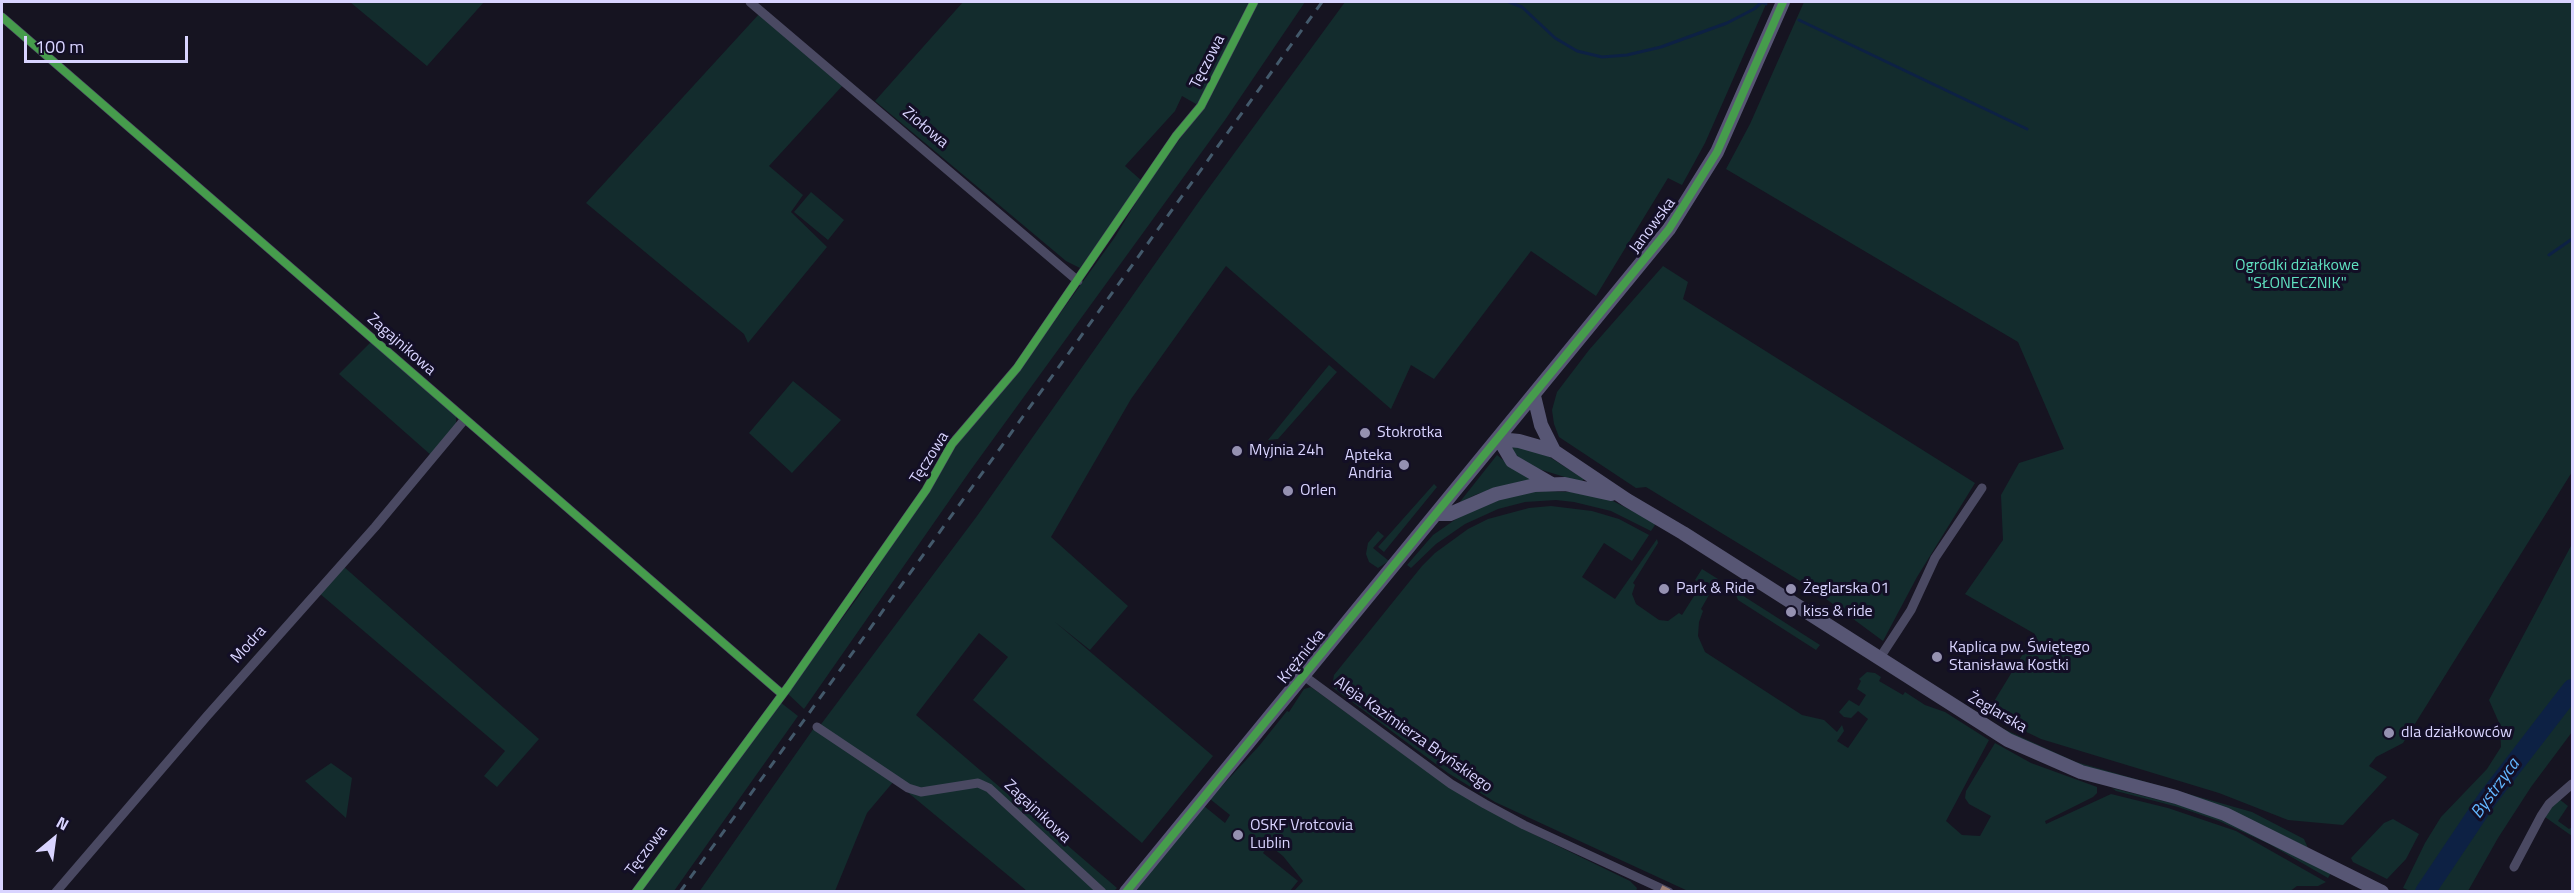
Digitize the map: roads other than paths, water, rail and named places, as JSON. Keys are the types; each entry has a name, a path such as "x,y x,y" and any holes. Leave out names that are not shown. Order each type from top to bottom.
{"street":[{"name":"Ziołowa","path":"750,2 1078,281"},
{"name":"Tęczowa","path":"636,891 782,694 926,490 952,444 1017,368 1176,136 1201,106 1254,2"},
{"name":"Janowska","path":"1499,439 1648,256 1686,205 1723,140 1784,2"},
{"name":"Zagajnikowa","path":"2,17 782,694"},
{"path":"1534,396 1541,425 1554,452"},
{"name":"Modra","path":"56,891 375,527 465,419"},
{"name":"Żeglarska","path":"1499,439 1520,441 1554,452 1627,500 1694,539 1984,726 2032,752 2087,773 2183,799 2225,814 2379,890"},
{"name":"Żeglarska","path":"1499,439 1512,461 1550,483"},
{"name":"Krężnicka","path":"1126,891 1499,439"},
{"name":"Żeglarska","path":"1438,514 1450,514 1517,488 1550,483 1580,486 1627,500"},
{"path":"1879,659 1911,610 1935,558 1982,488"},
{"name":"Aleja Kazimierza Bryńskiego","path":"1304,676 1451,784 1524,825 1669,891"},
{"name":"Zagajnikowa","path":"817,727 908,788 921,792 978,783 989,788 1102,891"},
{"path":"2514,867 2541,816 2554,799 2572,783"}],"waterway":[{"path":"1509,2 1522,7 1555,38 1577,51 1602,57 1627,55 1661,47 1727,23 1754,9 1762,2 1766,4"},
{"path":"1799,20 2027,129"},
{"path":"2549,255 2572,239"},
{"name":"Bystrzyca","path":"2425,892 2488,798 2572,689"}],"railway":[{"path":"680,892 1322,2"}],"place":[{"name":"Stokrotka","path":"1365,433"},
{"name":"Myjnia 24h","path":"1237,451"},
{"name":"Apteka Andria","path":"1404,465"},
{"name":"Orlen","path":"1288,491"},
{"name":"Park & Ride","path":"1664,589"},
{"name":"Żeglarska 01","path":"1791,589"},
{"name":"kiss & ride","path":"1791,612"},
{"name":"Kaplica pw. Świętego Stanisława Kostki","path":"1937,657"},
{"name":"dla działkowców","path":"2389,733"},
{"name":"OSKF Vrotcovia Lublin","path":"1238,835"}],"park label":[{"name":"Ogródki działkowe \"SŁONECZNIK\"","path":"2297,275"}]}
